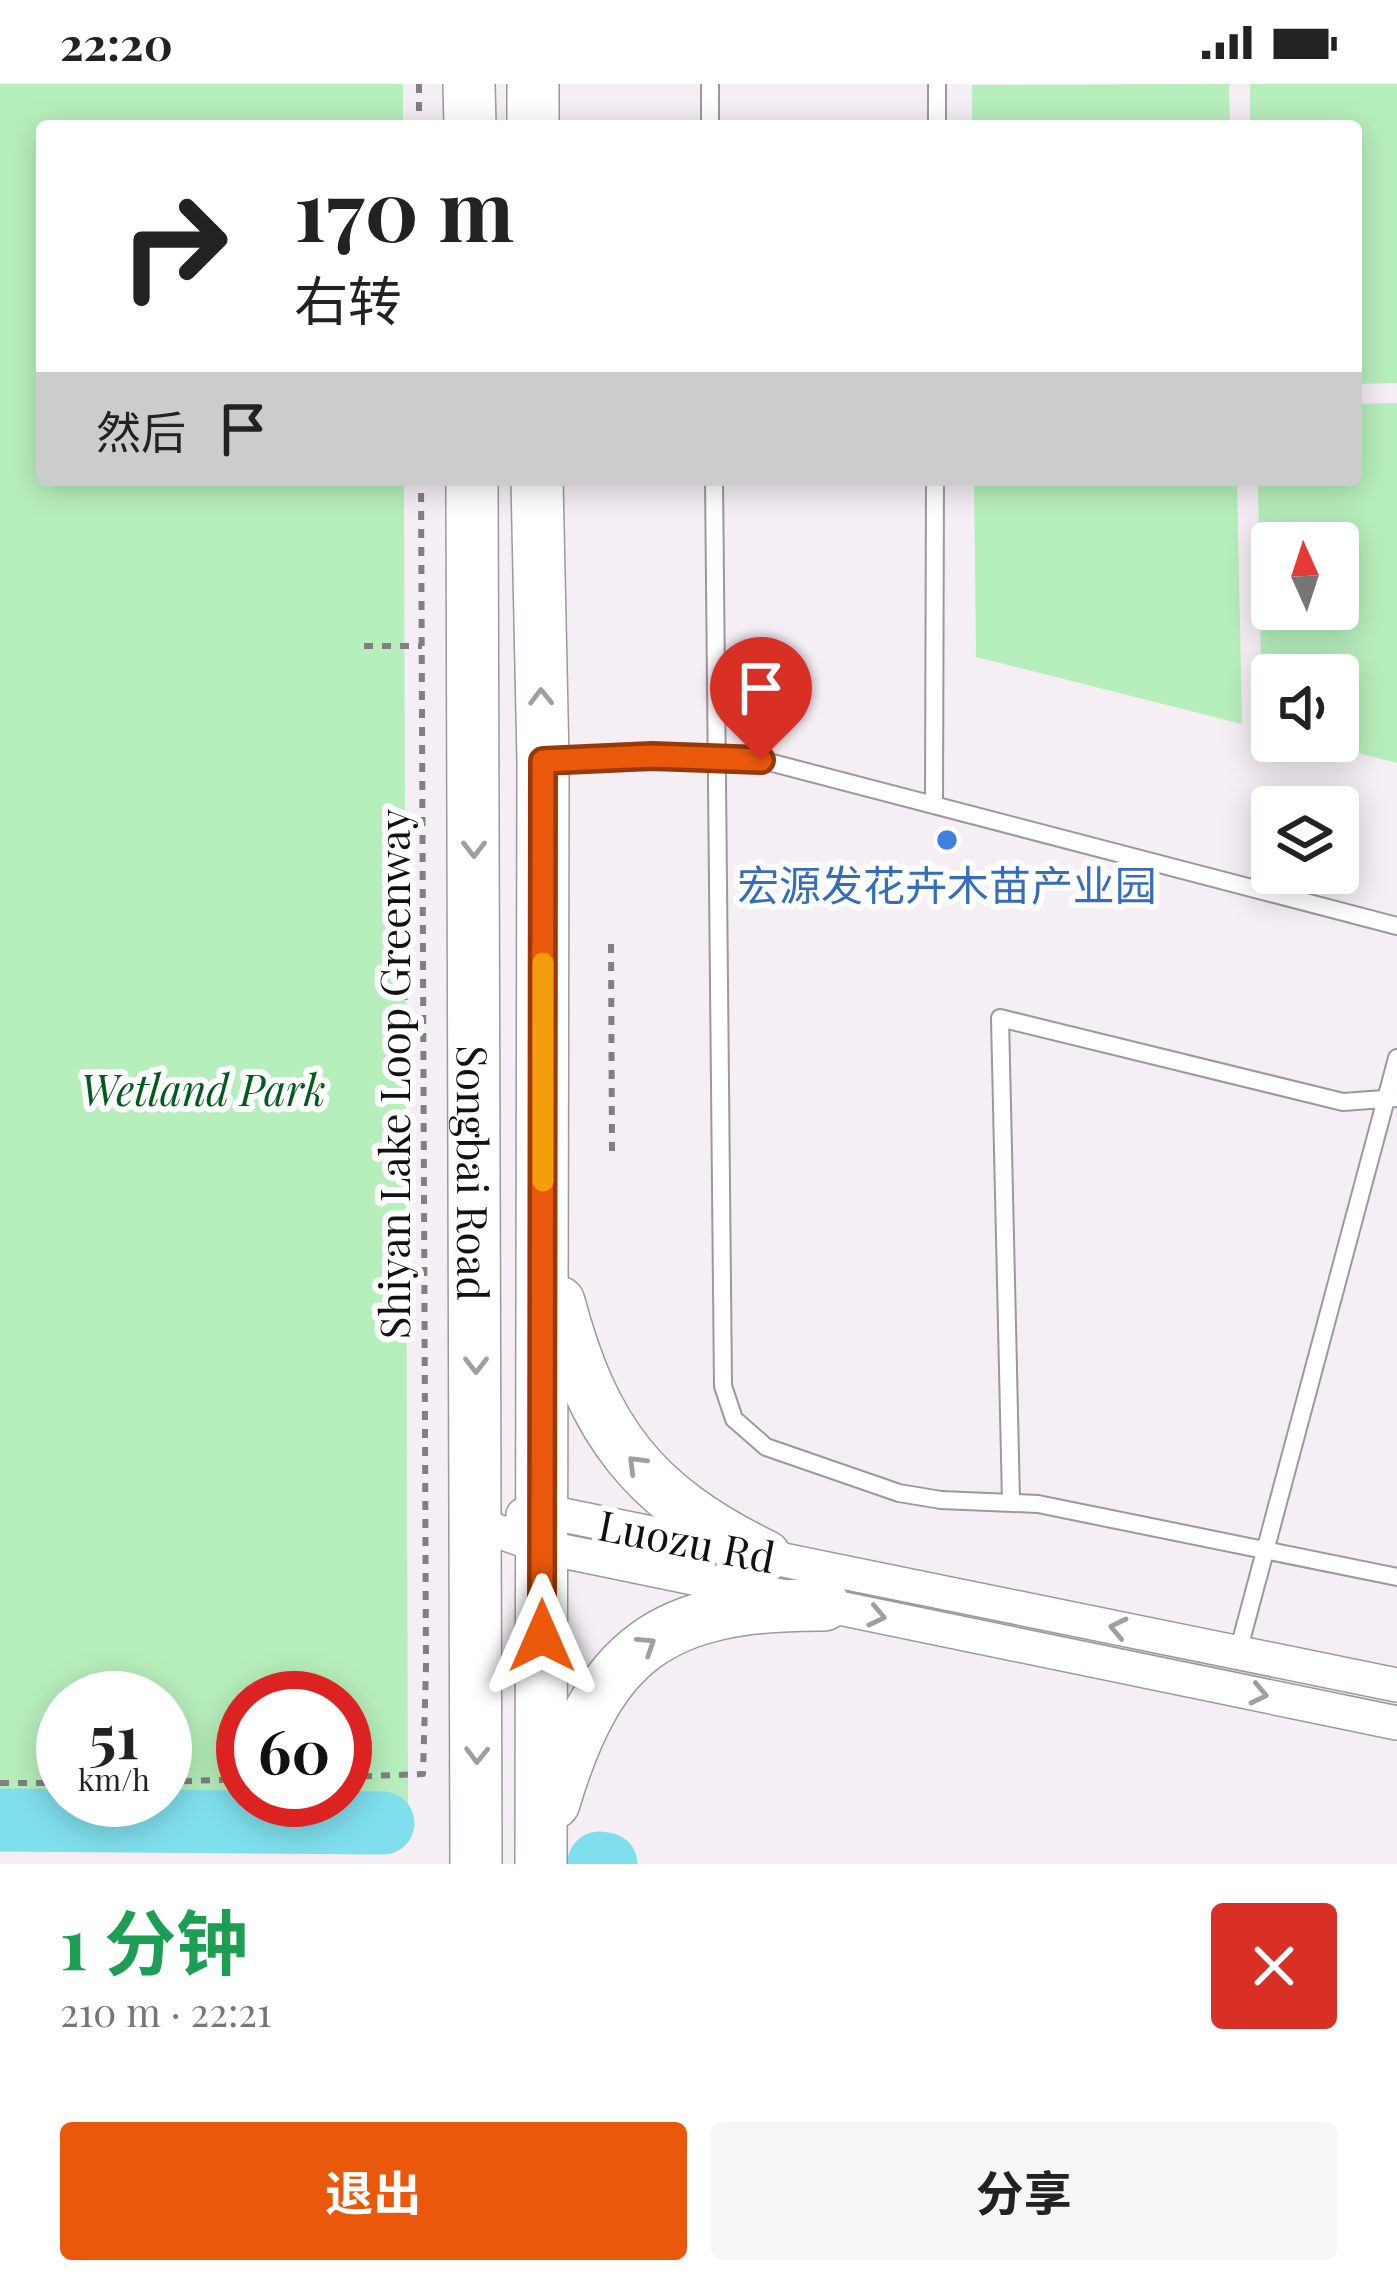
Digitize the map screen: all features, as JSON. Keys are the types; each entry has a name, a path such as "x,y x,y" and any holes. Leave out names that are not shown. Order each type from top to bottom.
{"main road":[{"path":"469,84 470,120"},
{"path":"533,84 533,120"},
{"name":"Songbai Road","path":"472,486 476,1864"},
{"name":"Songbai Road","path":"537,486 543,761 542,1860"},
{"path":"543,1231 573,1349 601,1419 622,1450 702,1521 765,1556"},
{"path":"542,1860 548,1820 573,1749 588,1714 619,1665 675,1628 710,1616 783,1605 824,1605"}],"street":[{"name":"Luozu Rd","path":"477,1524 765,1556 1397,1685"},
{"name":"Luozu Rd","path":"543,1529 824,1605 1397,1723"}],"lane":[{"path":"710,84 710,120"},
{"path":"937,84 937,120"},
{"path":"713,486 726,1402 749,1435 783,1454 899,1493 941,1500 1011,1501 1397,1577"},
{"path":"934,805 935,486"},
{"path":"543,761 716,756 761,760 1397,926"},
{"path":"1011,1501 1000,1018 1343,1102 1392,1098"},
{"path":"1238,1652 1392,1098 1397,1058"}],"path":[{"path":"419,84 419,120"},
{"name":"Shiyan Lake Loop Greenway","path":"372,1776 423,1774 421,486"},
{"path":"364,646 422,646"},
{"path":"403,847 405,1046"},
{"path":"610,944 612,1151"},
{"path":"0,1783 36,1783"}],"green space":[{"name":"Wetland Park","path":"0,84 403,84 403,120 36,120 36,486 404,486 408,1806 372,1806 372,1671 216,1671 216,1807 192,1807 192,1671 36,1671 36,1808 0,1808"},
{"path":"1229,84 1230,120 972,120 972,85"},
{"path":"1250,84 1397,84 1397,383 1362,384 1362,120 1250,120"},
{"path":"1397,403 1397,763 1359,753 1359,654 1261,654 1260,630 1359,630 1359,522 1259,522 1258,486 1362,486 1362,404"},
{"path":"974,486 1237,486 1242,724 976,657"}],"waterway":[{"path":"0,1820 383,1823"},
{"path":"599,1863 606,1864"}],"slow traffic":[{"path":"543,963 543,1181"}],"place":[{"name":"宏源发花卉木苗产业园","path":"947,840"}],"route":[{"path":"542,1636 543,761 652,756 761,760"}]}
